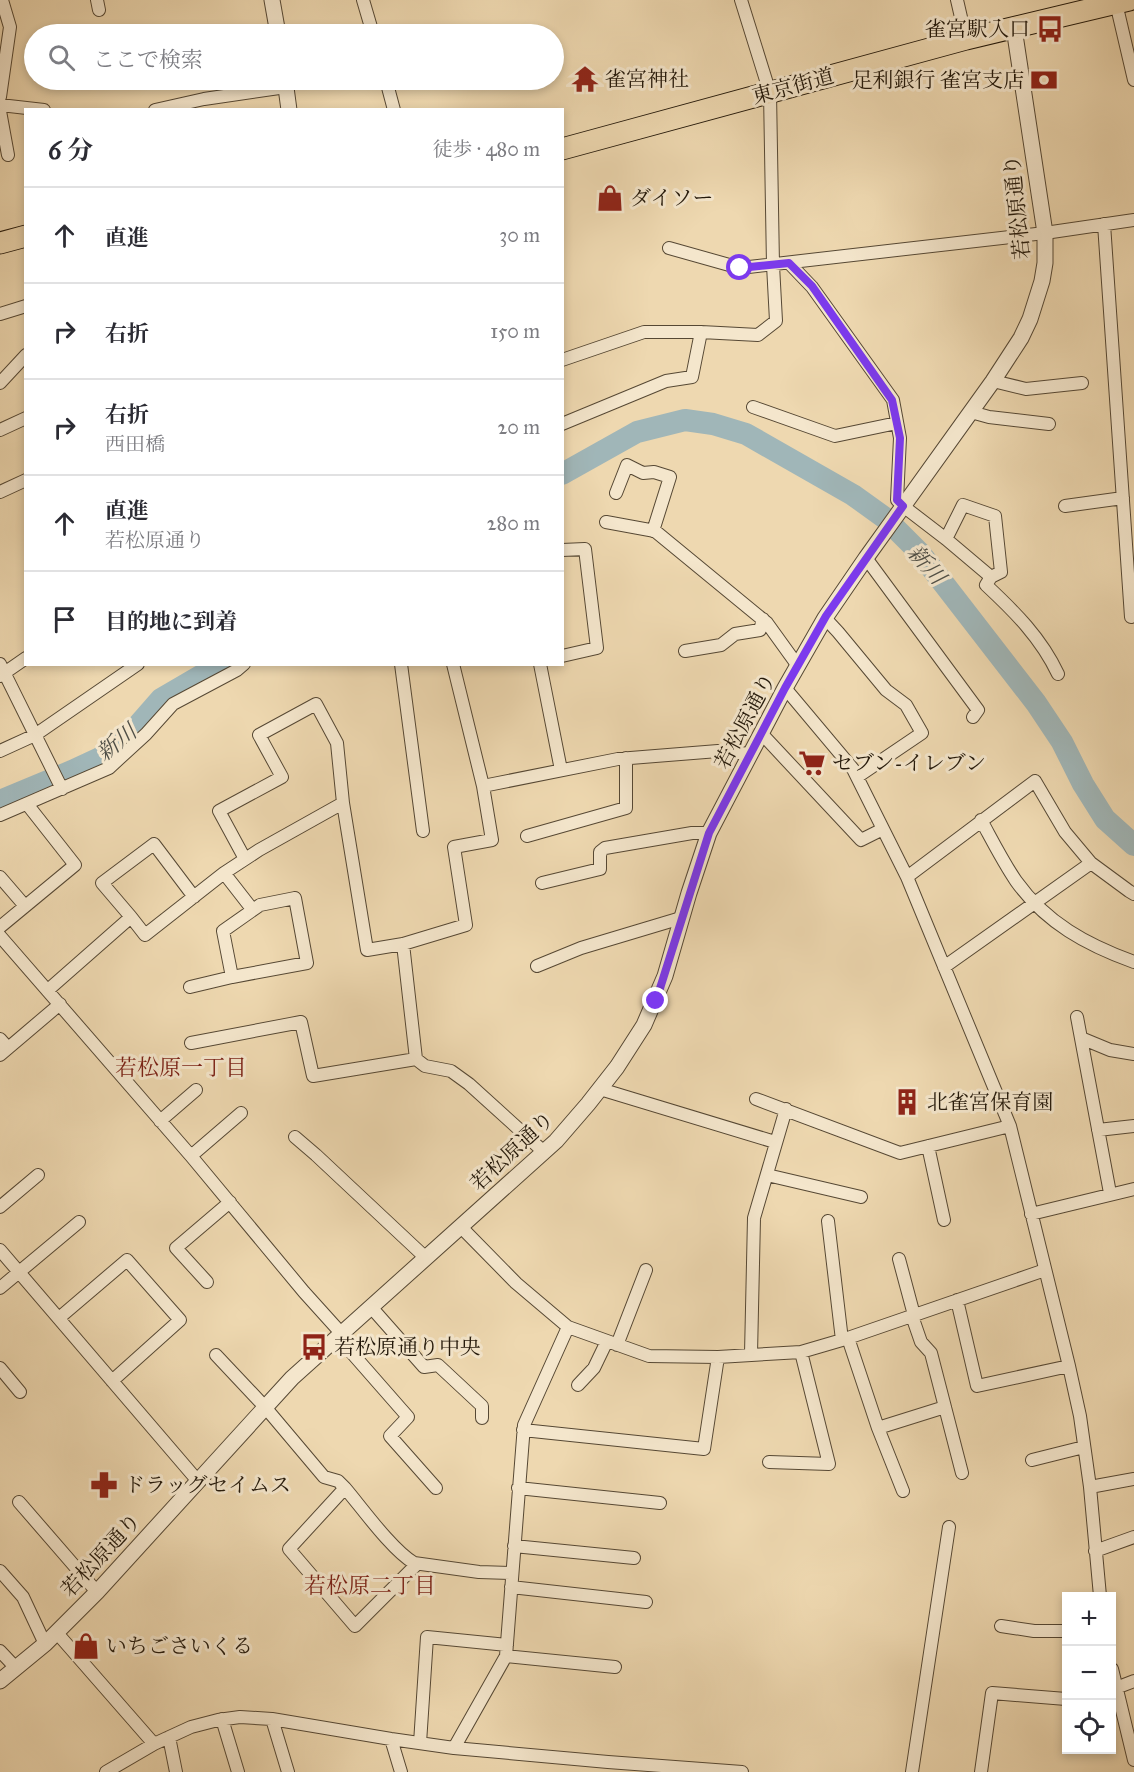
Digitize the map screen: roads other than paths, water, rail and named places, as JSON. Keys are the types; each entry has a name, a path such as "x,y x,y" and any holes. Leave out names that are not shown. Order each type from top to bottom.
{"highway":[{"name":"東京街道","path":"564,148 1014,28 1086,5 1123,2"},
{"path":"0,243 24,237"}],"street":[{"path":"0,97 10,27 2,0"},
{"path":"272,0 276,24"},
{"path":"363,0 370,24"},
{"path":"564,359 644,332 758,335 776,321 770,93 741,0"},
{"path":"957,0 966,39"},
{"path":"1123,2 1134,80"},
{"name":"若松原通り","path":"0,1681 51,1638 97,1592 292,1378 567,1129 633,1045 644,1025 664,976 709,833 785,688 825,618 993,381 1021,338 1030,319 1042,282 1045,263 1045,232 1014,28"},
{"path":"164,108 250,90"},
{"path":"287,90 288,108"},
{"path":"389,90 393,108"},
{"path":"0,105 26,108"},
{"path":"0,111 8,155"},
{"path":"669,248 740,268 1134,220"},
{"path":"1104,224 1131,617 1134,616"},
{"path":"789,263 812,286 892,400 900,438 897,500 899,512 946,539 991,577"},
{"path":"0,314 24,307"},
{"path":"564,423 666,381 692,377 702,332"},
{"path":"0,383 24,357"},
{"path":"993,381 1026,389 1082,383"},
{"path":"753,406 835,436 897,423"},
{"path":"971,412 989,417 1048,424"},
{"path":"0,430 24,419"},
{"path":"616,493 627,465 643,473 654,472 670,477 653,531"},
{"path":"0,492 24,481"},
{"path":"1065,506 1123,498"},
{"path":"946,539 963,505 995,516 1001,572 991,577 986,585 1017,614 1035,636 1058,674"},
{"path":"606,522 653,531 763,619 798,666"},
{"path":"564,550 585,549 597,648 564,656"},
{"path":"866,558 978,710 974,717"},
{"path":"825,618 886,690 906,705 922,733 857,777"},
{"path":"685,651 721,645 735,634 760,630 763,619"},
{"path":"24,659 1,671 59,782"},
{"path":"0,751 35,735 135,666"},
{"path":"0,815 27,804 59,782 109,768 146,735 173,704 242,666"},
{"path":"401,666 423,831"},
{"path":"245,859 219,811 282,777 259,735 316,704 337,743 343,803 367,950 403,944 466,925 454,847 492,840 483,786 453,666"},
{"path":"540,666 561,770"},
{"path":"785,688 853,769 907,878 1010,1126 1070,1366 1084,1447 1100,1592"},
{"path":"761,733 861,840 883,829"},
{"path":"483,786 626,758 718,751 750,754"},
{"path":"527,836 626,808 626,758"},
{"path":"907,878 1035,781 1065,832 1091,863 1134,894"},
{"path":"194,897 154,844 102,883 145,935 245,859 343,803"},
{"path":"0,927 75,865 27,804"},
{"path":"981,820 1016,881 1056,923 1102,950 1134,962"},
{"path":"542,883 600,869 600,852 605,848 692,833 709,833"},
{"path":"944,967 1091,863"},
{"path":"224,873 252,909"},
{"path":"0,877 25,906"},
{"path":"190,987 307,963 295,898 260,905 223,931 232,977"},
{"path":"48,990 131,917"},
{"path":"537,966 581,948 681,918"},
{"path":"0,936 191,1156 408,1417 390,1436 436,1488"},
{"path":"403,944 416,1059 425,1066 450,1071 469,1084 544,1152"},
{"path":"3,1047 60,1004"},
{"path":"1077,1017 1110,1193"},
{"path":"191,1043 301,1022 313,1076 416,1059"},
{"path":"1081,1038 1110,1050 1134,1054"},
{"path":"600,1089 775,1142"},
{"path":"160,1121 196,1090"},
{"path":"756,1099 900,1153 1010,1126"},
{"path":"751,1354 754,1218 786,1109"},
{"path":"191,1156 241,1113"},
{"path":"1098,1130 1134,1126"},
{"path":"295,1137 426,1258"},
{"path":"928,1146 944,1220"},
{"path":"0,1207 38,1174"},
{"path":"767,1175 861,1197"},
{"path":"1031,1214 1134,1189"},
{"path":"207,1282 177,1248 230,1202"},
{"path":"828,1221 845,1339 903,1491"},
{"path":"0,1288 79,1222"},
{"path":"461,1227 516,1283 568,1327 649,1356 718,1357 801,1352 1045,1270"},
{"path":"0,1250 197,1480"},
{"path":"899,1259 921,1342 931,1353 962,1473"},
{"path":"59,1318 128,1260 180,1320 112,1381"},
{"path":"578,1385 612,1343 646,1270"},
{"path":"957,1300 977,1386 1070,1366"},
{"path":"371,1307 424,1367 438,1365 482,1406 482,1418"},
{"path":"454,1748 507,1650 523,1430 568,1327"},
{"path":"769,1462 829,1464 801,1352"},
{"path":"216,1355 324,1477 338,1481 409,1560 417,1564 479,1572 512,1573"},
{"path":"523,1430 704,1449 718,1357"},
{"path":"0,1368 20,1392"},
{"path":"878,1428 945,1407"},
{"path":"1032,1460 1084,1447"},
{"path":"1089,1487 1134,1479"},
{"path":"345,1488 290,1549 355,1626 417,1564"},
{"path":"518,1488 660,1503"},
{"path":"19,1502 97,1592"},
{"path":"912,1772 949,1527"},
{"path":"1095,1551 1134,1536"},
{"path":"514,1546 634,1558"},
{"path":"0,1571 23,1597 51,1638 154,1744"},
{"path":"511,1587 646,1602"},
{"path":"1001,1626 1034,1631 1062,1631"},
{"path":"420,1743 427,1637 615,1667"},
{"path":"0,1651 16,1668"},
{"path":"1116,1688 1134,1681"},
{"path":"981,1772 992,1693 1062,1699"},
{"path":"1116,1706 1134,1760"},
{"path":"106,1772 154,1744 191,1727 240,1717 272,1719 575,1766 742,1772"},
{"path":"222,1719 238,1772"},
{"path":"272,1719 288,1772"},
{"path":"169,1737 176,1772"},
{"path":"391,1739 401,1772"}],"waterway":[{"name":"新川","path":"564,473 637,432 685,420 713,424 746,434 853,495 885,518 920,553 1036,703 1062,742 1083,784 1105,819 1134,845"},
{"name":"新川","path":"0,801 100,758 126,739 161,699 218,666"}],"place":[{"name":"雀宮駅入口","path":"1050,29"},
{"name":"雀宮神社","path":"585,79"},
{"name":"足利銀行 雀宮支店","path":"1044,80"},
{"name":"ダイソー","path":"610,198"},
{"name":"セブン-イレブン","path":"812,763"},
{"name":"北雀宮保育園","path":"907,1102"},
{"name":"若松原通り中央","path":"314,1347"},
{"name":"ドラッグセイムス","path":"104,1485"},
{"name":"いちごさいくる","path":"86,1646"}],"district":[{"name":"若松原一丁目","path":"181,1067"},
{"name":"若松原二丁目","path":"370,1585"}]}
